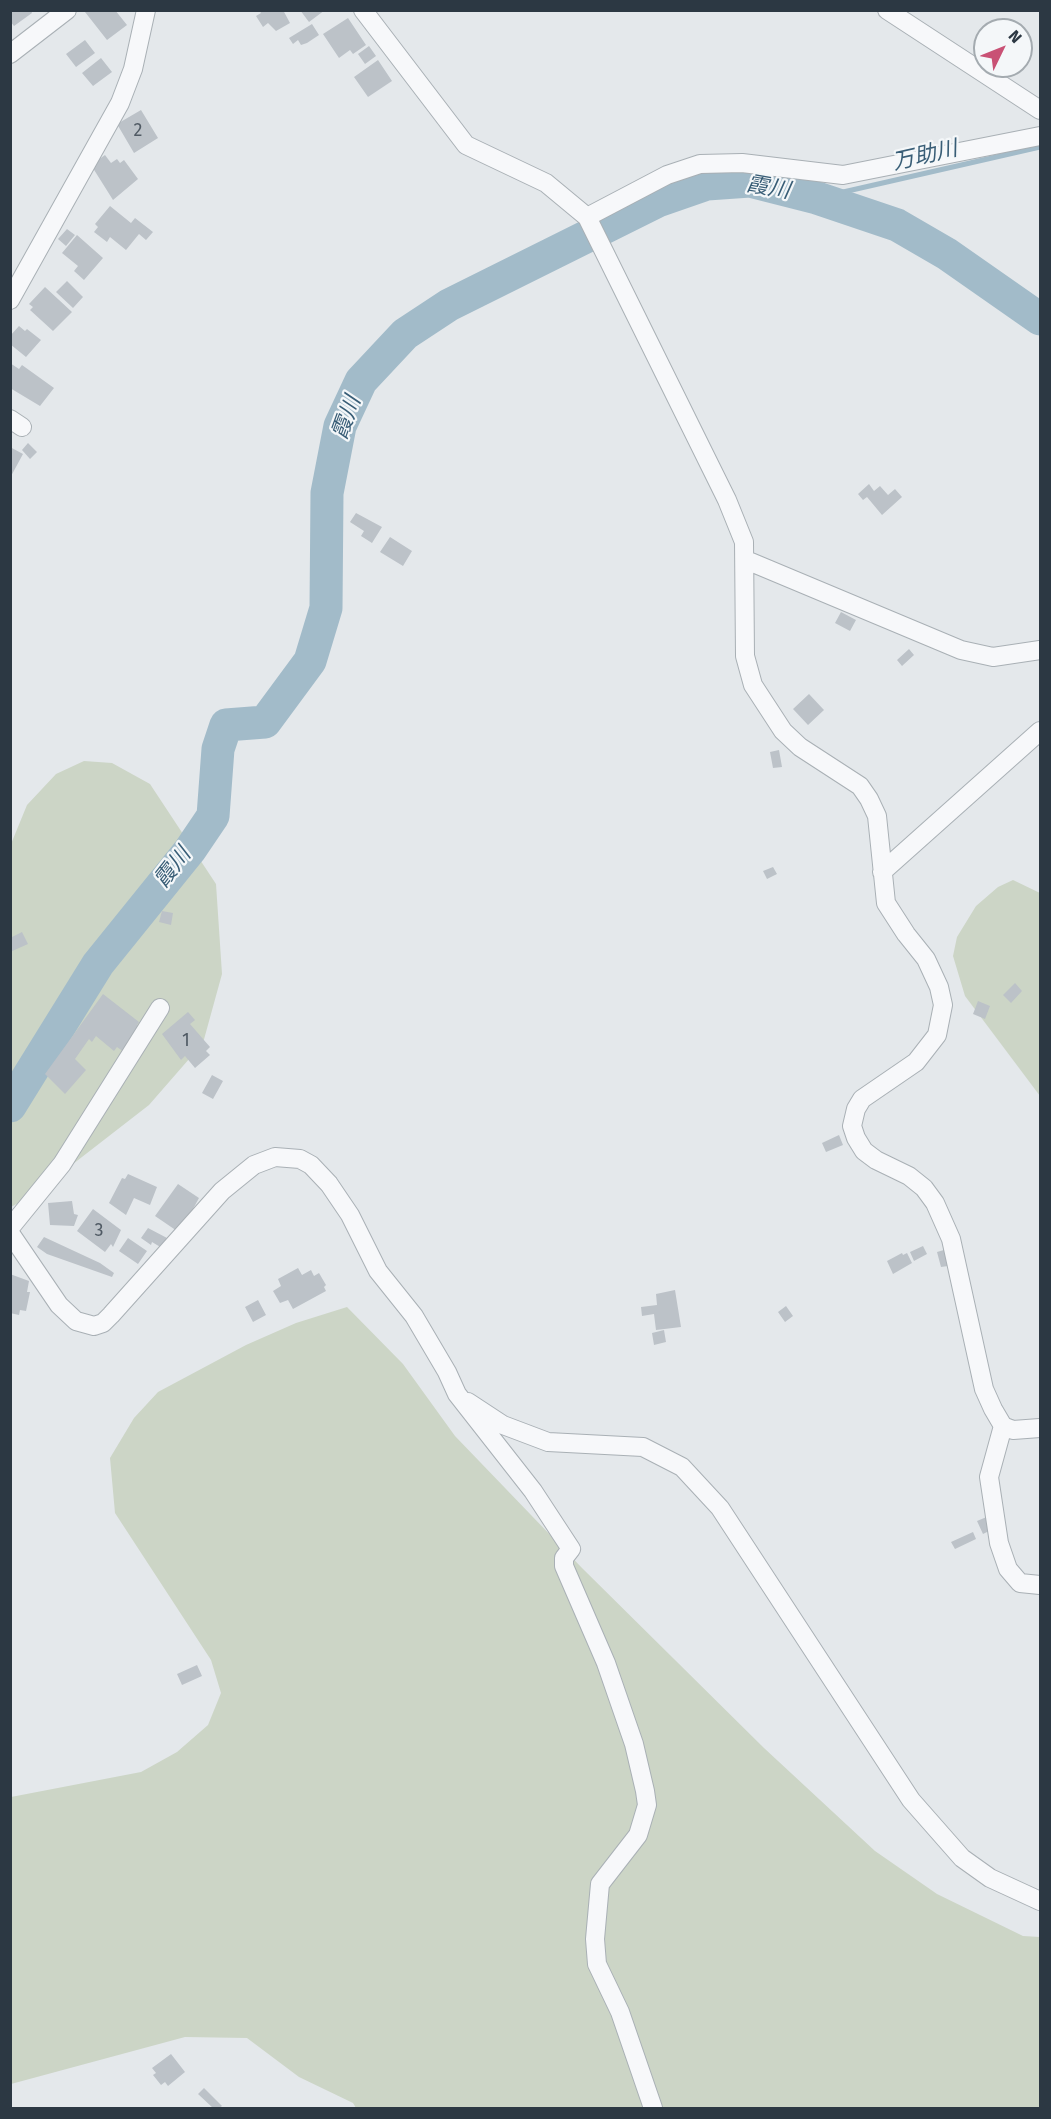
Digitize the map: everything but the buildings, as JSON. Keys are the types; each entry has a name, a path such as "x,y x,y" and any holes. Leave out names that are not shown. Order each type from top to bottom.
{"street":[{"path":"10,300 120,103 133,69 146,10"},
{"path":"363,10 466,145 546,183 589,220 727,500 744,542 746,560 743,612 745,656 753,685 783,731 800,747 860,786 869,799 877,816 886,903 937,978 942,1005 937,1035 916,1062 862,1098 856,1109 852,1126 864,1151 876,1160 909,1176 924,1188 945,1222 984,1389 1003,1426 1013,1430 1041,1428"},
{"path":"887,10 1041,110"},
{"path":"10,54 56,14"},
{"path":"589,220 667,175 700,164 741,163 843,175 1041,136"},
{"path":"746,560 961,650 993,657 1041,650"},
{"path":"882,872 1041,731"},
{"path":"10,1228 62,1164 160,1008"},
{"path":"10,1233 59,1305 76,1321 94,1326 103,1323 111,1315 222,1191 254,1165 276,1157 300,1160 319,1173 340,1200 378,1271 414,1316 447,1372 457,1394 533,1491 571,1549 564,1558 564,1566 606,1663 634,1744 647,1804 638,1835 600,1884 595,1939 597,1964 620,2012 653,2109"},
{"path":"457,1394 503,1425 548,1442 642,1447 682,1467 720,1508 911,1800 962,1858 990,1878 1041,1901"},
{"path":"1003,1426 989,1477 999,1543 1008,1569 1020,1583 1041,1585"}],"green space":[{"path":"84,761 112,763 150,784 216,884 222,974 203,1043 149,1105 33,1195 11,1207 11,844 27,805 56,774"},
{"path":"1013,880 1040,893 1040,1096 965,996 953,956 957,937 976,906 998,887"},
{"path":"347,1307 403,1364 455,1436 582,1568 764,1748 875,1851 937,1894 1023,1936 1040,1937 1040,2108 356,2108 353,2103 299,2077 247,2038 185,2037 11,2084 11,1797 141,1772 177,1752 208,1725 221,1693 211,1660 115,1513 110,1458 134,1418 158,1392 246,1345 296,1323"}],"waterway":[{"name":"万助川","path":"817,198 1040,147"},
{"name":"霞川","path":"10,1106 98,964 190,850 213,816 218,749 226,725 265,722 310,661 326,608 327,493 340,426 361,381 405,334 449,305 658,201 707,184 750,181 817,198 897,225 947,254 1040,319"}]}
